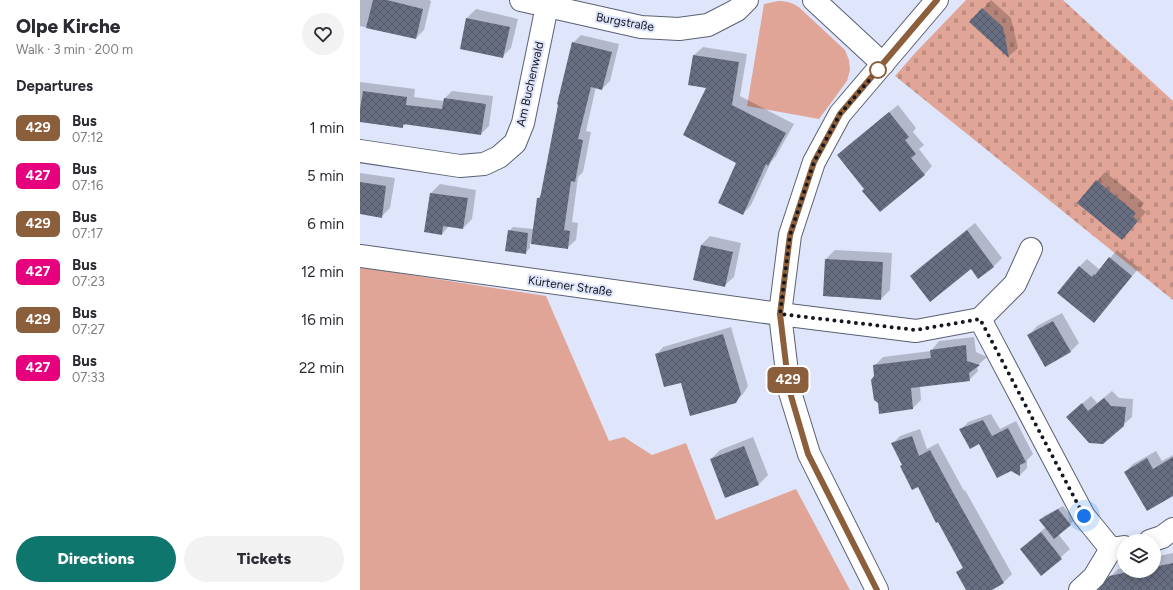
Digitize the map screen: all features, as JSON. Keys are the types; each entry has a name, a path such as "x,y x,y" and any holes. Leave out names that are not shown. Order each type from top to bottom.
{"street":[{"name":"Burgstraße","path":"521,0 641,27 679,29 708,25 737,10 747,0"},
{"path":"814,0 883,64"},
{"path":"877,590 808,454 789,389 780,314 790,235 814,162 840,114 937,0"},
{"name":"Am Buchenwald","path":"360,151 460,166 484,164 499,157 515,143 523,123 547,6"},
{"path":"1031,249 1015,284 980,319 1084,516 1117,547"},
{"name":"Kürtener Straße","path":"360,256 780,314 916,330 980,319"},
{"path":"1161,537 1173,529"},
{"path":"1080,590 1094,577 1117,549"}],"green space":[{"path":"966,0 1063,0 1173,101 1173,300 895,76"},
{"path":"785,1 797,6 845,50 849,60 850,70 847,81 819,119 747,106 764,4"},
{"path":"360,267 546,296 609,441 624,437 652,455 686,443 716,520 796,489 850,590 360,590"}],"building":[{"path":"373,0 387,0 423,9 416,39 366,28"},
{"path":"982,8 1003,27 1009,58 969,22"},
{"path":"466,18 510,27 503,58 460,49"},
{"path":"572,42 612,52 602,90 591,87 578,139 583,140 575,182 571,181 564,230 570,231 568,249 531,244 537,198 540,198 557,104"},
{"path":"693,55 739,62 732,105 786,133 768,166 766,164 743,215 718,203 736,163 683,135 706,88 688,85"},
{"path":"363,91 407,97 406,105 442,109 444,98 486,104 481,135 403,124 403,128 360,122 360,109"},
{"path":"889,112 909,137 905,140 916,154 911,158 925,175 880,212 862,191 864,189 837,155"},
{"path":"1096,180 1136,213 1133,217 1138,221 1122,240 1077,203"},
{"path":"360,182 386,186 382,218 360,214"},
{"path":"430,193 468,198 463,229 443,226 442,235 424,232"},
{"path":"508,230 528,233 526,254 505,251"},
{"path":"967,230 994,267 978,279 971,269 930,302 910,276"},
{"path":"701,245 733,252 725,287 693,280"},
{"path":"1109,257 1132,276 1094,323 1057,293 1079,266 1092,277"},
{"path":"825,259 883,262 881,300 823,296"},
{"path":"1053,321 1071,352 1045,367 1027,335"},
{"path":"723,334 741,394 736,403 690,416 681,383 664,387 655,354"},
{"path":"966,345 967,361 980,365 969,373 970,381 911,388 913,409 879,414 878,403 874,400 871,380 874,376 873,365 931,358 930,350"},
{"path":"1104,398 1111,406 1126,407 1124,426 1103,444 1089,443 1066,417 1082,403 1088,411"},
{"path":"983,420 992,436 1008,428 1026,462 1020,465 1020,476 1011,471 997,478 979,444 970,449 959,429"},
{"path":"912,436 919,456 930,450 1004,583 992,590 966,590 956,572 963,568 938,522 936,523 918,487 912,490 891,443"},
{"path":"744,446 759,485 725,498 710,459"},
{"path":"1173,457 1173,496 1147,511 1124,472 1147,458 1153,469"},
{"path":"1058,509 1071,525 1054,539 1039,520"},
{"path":"1041,532 1062,559 1041,576 1020,549"},
{"path":"1173,563 1173,590 1098,590 1109,576 1117,574 1117,578 1161,578 1161,566"}],"bus line":[{"name":"429","path":"877,590 808,454 789,389 780,314 790,235 814,162 840,114 937,0"}],"route":[{"path":"878,70 840,114 814,162 790,235 780,314 916,330 980,319 1084,516"}]}
